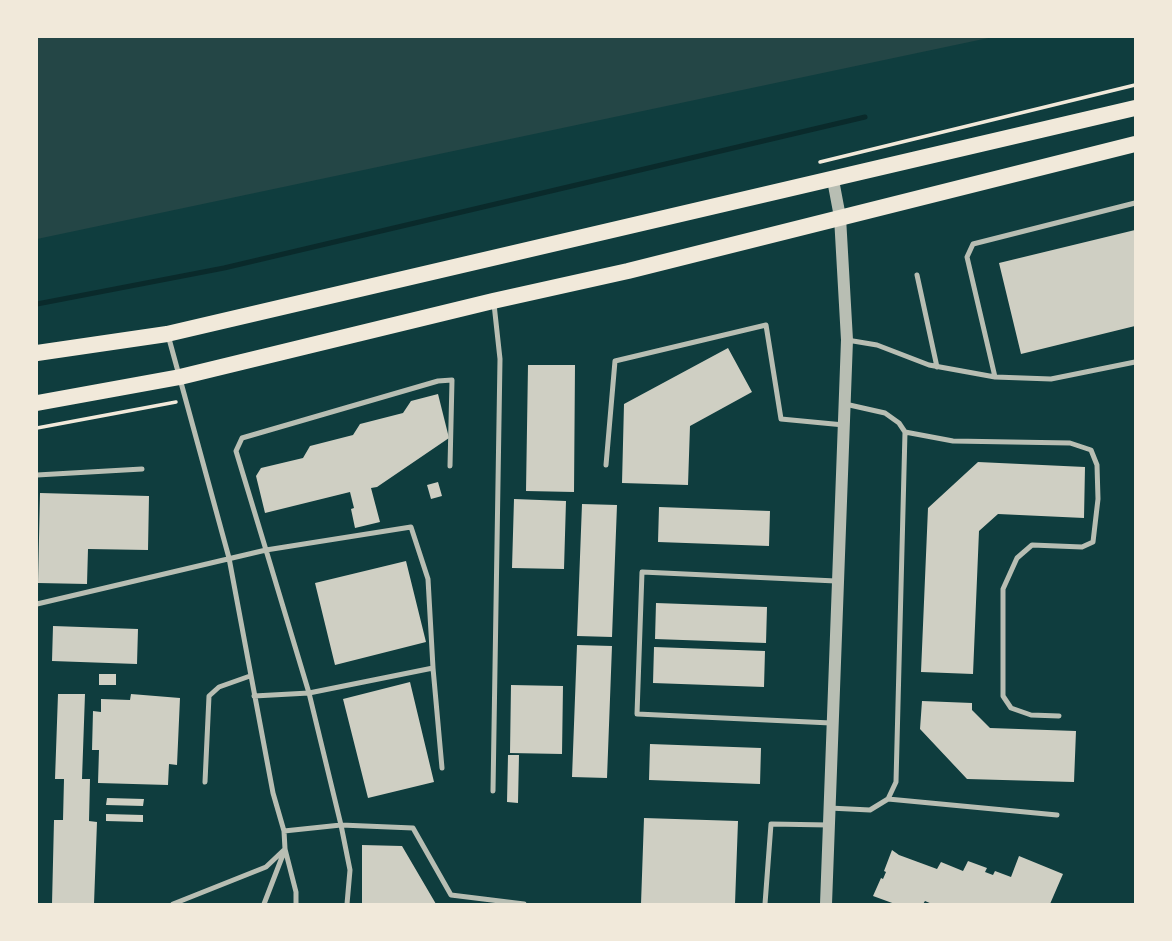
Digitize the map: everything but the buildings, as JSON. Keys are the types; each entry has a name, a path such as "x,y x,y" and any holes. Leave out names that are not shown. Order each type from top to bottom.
{"main road":[{"path":"37,353 167,334 1135,108"},
{"path":"37,403 180,377 493,300 628,271 1135,144"}],"street":[{"path":"826,904 847,340 840,217 833,180"}],"lane":[{"path":"995,377 967,257 973,244 1135,203"},
{"path":"917,275 937,367"},
{"path":"493,300 500,359 493,791"},
{"path":"606,465 615,361 766,325 781,419 844,425"},
{"path":"167,334 229,558 273,793 284,831 285,849 296,892 296,904"},
{"path":"847,340 877,345 937,367 995,377 1051,379 1135,362"},
{"path":"347,904 349,870 341,825 309,693 236,451 242,438 438,381 452,380 450,466"},
{"path":"830,808 870,810 888,799 896,782 905,432 899,423 885,413 845,404"},
{"path":"905,432 953,441 1070,443 1091,450 1097,465 1098,499 1093,542 1082,547 1032,545 1017,558 1003,589 1003,696 1011,708 1031,715 1059,716"},
{"path":"37,475 142,469"},
{"path":"37,604 266,550 411,527 428,579 442,768"},
{"path":"833,723 637,714 642,572 839,581"},
{"path":"254,696 309,693 433,668"},
{"path":"205,782 209,696 219,687 250,676"},
{"path":"888,799 1057,815"},
{"path":"765,904 771,824 829,825"},
{"path":"284,831 341,825 413,828 451,895 524,904"},
{"path":"173,904 266,867 285,849"},
{"path":"264,904 285,849"}],"path":[{"path":"37,428 186,400"}],"shaded area":[{"path":"37,37 993,37 37,239"}],"waterway":[{"path":"37,304 224,268 865,117"}]}
